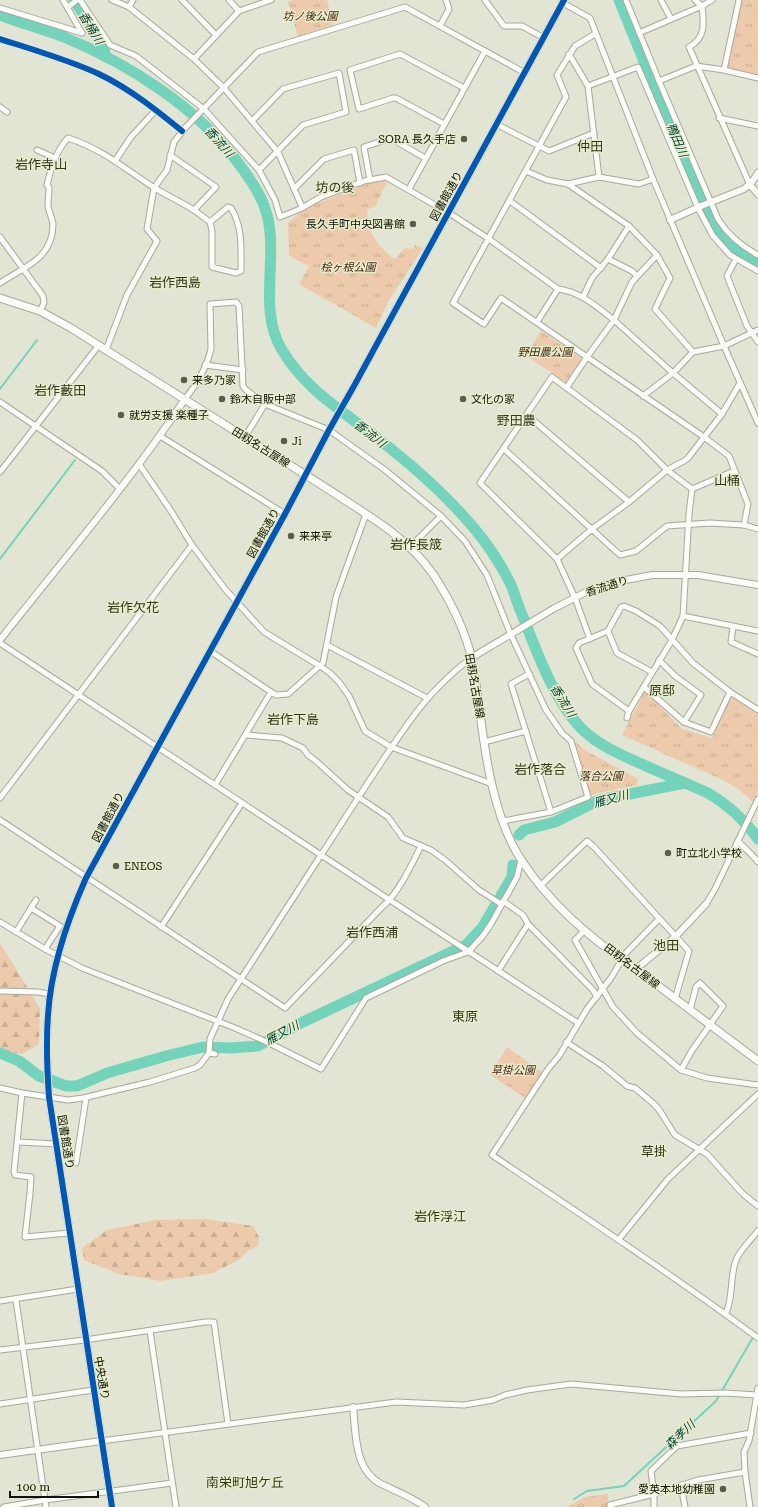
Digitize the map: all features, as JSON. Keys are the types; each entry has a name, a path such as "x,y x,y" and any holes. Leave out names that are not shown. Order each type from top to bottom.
{"main road":[{"name":"田籾名古屋線","path":"0,298 40,311 99,345 305,474 389,529 410,547 432,573 453,608 460,624 471,658 492,784 503,820 521,860 540,886 558,906 584,930 758,1061"}],"street":[{"path":"0,8 82,33 69,6 64,0"},
{"path":"69,6 77,0"},
{"path":"80,0 110,45 136,56 202,110 259,170 275,200 280,217 321,197 360,183 386,177 449,213 489,239 558,289 566,290 583,297 614,320 673,373 722,414"},
{"path":"112,0 129,7 194,58 224,88 278,152 302,207"},
{"path":"129,7 133,0"},
{"path":"182,0 216,35"},
{"path":"230,0 238,11"},
{"path":"194,58 238,11 271,0"},
{"path":"440,26 449,9 446,0"},
{"path":"485,0 504,26 522,26 544,38"},
{"path":"626,0 659,82 718,219 727,231 744,248 758,255"},
{"path":"661,0 671,18"},
{"path":"695,0 702,6 704,25 700,37 696,43 689,47 696,66 750,185 758,194"},
{"path":"639,33 702,6 712,0"},
{"path":"724,70 739,0"},
{"path":"564,1 590,18 612,77 670,220 740,383 755,410 758,423"},
{"name":"図書館通り","path":"73,1252 49,1097 48,1020 50,994 58,956 75,904 86,878 157,746 285,514 329,430 346,402 526,74 564,1"},
{"path":"106,350 127,295 157,241 147,229 154,188 167,170 174,142 183,130 258,52 405,7 526,74"},
{"path":"595,34 575,46 569,54 558,75 566,97 454,303 484,324 501,298 704,437 729,456 748,504 744,525"},
{"path":"0,39 98,74 122,86 146,101 183,130"},
{"path":"409,189 485,51"},
{"path":"444,124 396,98 358,109 350,70 400,54 464,88"},
{"path":"569,54 588,86 599,177"},
{"path":"659,82 696,66 724,70 758,78"},
{"path":"588,86 638,67 713,236 724,249 736,259 758,271"},
{"path":"252,121 283,89 339,73 346,112 303,125 259,170"},
{"path":"0,107 7,112"},
{"path":"115,161 131,138 156,110"},
{"path":"719,118 758,126"},
{"path":"498,125 549,151 594,133"},
{"path":"0,283 35,261 48,248 52,240 53,223 48,206 49,187 47,185 55,158 68,138 81,142 106,155 154,188 194,210 210,222 212,231 212,267 236,273 241,271 240,234 237,218 232,208 228,207 210,222"},
{"path":"370,180 364,147 392,139 426,158"},
{"path":"37,150 55,158"},
{"path":"294,189 324,159 354,150 360,183"},
{"path":"170,155 216,187 194,210"},
{"path":"526,171 547,180 568,184 599,177 639,184 653,178"},
{"path":"670,220 744,189 750,185 758,173"},
{"path":"568,184 629,226 657,256 670,278 655,309 693,352"},
{"path":"510,201 601,268"},
{"path":"583,297 592,278 608,260 629,226"},
{"path":"0,237 44,298 44,303 40,311"},
{"path":"567,387 614,320 632,282 657,256"},
{"path":"736,259 727,276 747,326 758,342"},
{"path":"608,260 632,270 637,276"},
{"path":"537,322 558,289"},
{"path":"0,640 120,489 195,386 206,365 211,348 210,304 236,302 239,306 243,386 265,404 329,430 385,470 441,516 465,541 486,575 546,710 562,733 571,741 588,797 551,812 503,820"},
{"path":"643,396 673,373 693,352 724,346 758,330"},
{"path":"0,472 99,345"},
{"path":"206,365 243,370"},
{"path":"590,639 575,598 557,559 480,484 552,377 637,440 667,470 692,490"},
{"path":"557,559 592,529 629,502 667,470 684,462 722,414 740,383"},
{"path":"0,402 102,471 120,489"},
{"path":"245,437 265,404"},
{"path":"527,415 629,502"},
{"path":"160,436 285,514"},
{"path":"504,449 620,555 636,551 668,526 710,523 744,525 758,529"},
{"path":"139,464 192,545 225,589 264,632 330,673 344,688 349,696 365,731 391,747 492,784"},
{"path":"692,490 734,471"},
{"path":"627,718 629,711 672,640 683,616 688,525 692,490"},
{"path":"210,651 276,695 288,694 320,666 323,662 327,645 336,597 366,514"},
{"path":"410,547 441,516"},
{"path":"0,798 192,545"},
{"name":"香流通り","path":"471,658 513,634 537,618 575,598 610,583 652,575 698,575 758,585"},
{"path":"629,711 592,684 576,648 579,643 608,631 621,607 624,606 636,611 660,626 692,663 730,692 758,710"},
{"path":"683,616 758,631"},
{"path":"733,627 731,642 758,654"},
{"path":"608,631 617,653 652,672"},
{"path":"0,643 215,786 578,1023"},
{"path":"327,645 427,698"},
{"path":"0,1088 68,1100 86,1098 150,1082 195,1068 200,1065 209,1052 209,1044 217,1021 240,979 405,725 427,698 452,673 471,658"},
{"path":"659,660 675,676 701,695 684,722"},
{"path":"529,674 511,684 551,812"},
{"path":"644,686 684,722 711,732 730,692"},
{"path":"215,786 271,692"},
{"path":"484,742 526,731"},
{"path":"246,735 282,738 303,748 308,755 316,760 348,790 388,817 403,838 431,850 445,860 479,890 524,915 528,924 593,990 597,996"},
{"path":"636,969 676,936 706,904 715,889 758,800"},
{"path":"161,927 242,803"},
{"path":"0,820 285,1008 383,906 390,901 412,864 420,846"},
{"path":"739,838 745,849 752,854 758,862"},
{"path":"540,886 587,841 689,951 675,999"},
{"path":"0,922 45,949 97,975 217,1021 267,1042 321,1068 366,998 444,961 468,952 482,937 491,924 517,877 521,860"},
{"path":"16,932 36,900"},
{"path":"31,908 60,926 45,949"},
{"path":"659,918 625,954 578,1023 559,1056 548,1069 492,1155 619,1239 687,1288 726,1313 758,1338"},
{"path":"498,971 528,924"},
{"path":"584,930 575,940 613,1007 637,1033 682,1070 707,1078 758,1085"},
{"path":"682,1070 691,1052 723,1006 700,983 696,987 690,1010"},
{"path":"0,991 38,992 50,994"},
{"path":"566,1042 603,1066 627,1086 635,1088 654,1104 675,1135 707,1154 743,1194 758,1206"},
{"path":"209,1052 215,1054"},
{"path":"22,1093 14,1172 15,1175 31,1177 25,1236 69,1233"},
{"path":"619,1239 668,1179 758,1094"},
{"path":"76,1163 86,1098"},
{"path":"18,1142 57,1144"},
{"path":"726,1313 730,1301 737,1257 758,1231"},
{"name":"中央通り","path":"73,1252 85,1340 112,1507"},
{"path":"0,1302 78,1289"},
{"path":"16,1300 46,1507"},
{"path":"0,1350 214,1322 228,1424"},
{"path":"150,1331 176,1507"},
{"path":"0,1455 396,1402 464,1405 474,1404 527,1390 572,1384 681,1394 758,1392"},
{"path":"750,1507 744,1452 751,1433 758,1388"},
{"path":"0,1404 93,1390"},
{"path":"353,1407 358,1450 364,1469 376,1481 409,1496 425,1507"},
{"path":"654,1507 651,1471 677,1446 751,1433"},
{"path":"610,1505 654,1494 698,1480 745,1472"},
{"path":"4,1507 46,1500 172,1484"},
{"path":"681,1485 685,1507"}],"green space":[{"name":"坊ノ後公園","path":"293,0 327,0 333,25 298,36 288,2"},
{"path":"742,0 758,0 758,75 728,69 727,66"},
{"name":"桧ヶ根公園","path":"380,179 387,182 375,207 368,209 367,216 368,224 374,238 389,255 395,259 405,248 413,249 415,245 423,248 388,302 376,328 299,284 309,266 289,256 288,223 305,208"},
{"name":"野田農公園","path":"541,331 582,359 566,382 526,356"},
{"path":"645,691 682,729 712,738 731,697 758,715 758,790 754,803 738,789 723,780 622,735"},
{"name":"落合公園","path":"576,742 583,749 638,779 637,785 589,795 574,744"},
{"path":"0,943 40,1008 39,1044 22,1054 0,1051"},
{"name":"草掛公園","path":"507,1047 543,1073 527,1099 490,1075"},
{"path":"205,1219 253,1226 259,1237 258,1246 249,1250 240,1259 213,1273 160,1281 119,1274 84,1260 82,1248 107,1230 156,1220"},
{"path":"608,1494 608,1507 567,1507 585,1497"}],"waterway":[{"name":"香桶川","path":"74,0 102,42 106,57"},
{"name":"鴨田川","path":"619,0 698,193 713,223 728,245 758,262"},
{"name":"香流川","path":"0,15 64,37 113,60 160,89 203,124 222,143 249,178 265,207 271,240 271,320 275,335 291,364 313,388 420,473 448,499 485,542 508,579 540,658 555,690 563,705 583,730 613,751 708,793 736,813 748,825 758,839"},
{"path":"0,389 37,340"},
{"path":"0,559 75,460"},
{"name":"雁又川","path":"519,835 524,830 555,822 599,800 685,783"},
{"name":"雁又川","path":"0,1053 19,1061 39,1076 66,1086 77,1086 107,1073 203,1047 230,1048 258,1046 303,1022 466,945 482,928 512,877 513,865"},
{"name":"森孝川","path":"574,1499 587,1491 624,1486 716,1401 752,1339 758,1335"}],"cycle path":[{"path":"112,1507 49,1097 47,1056 48,1015 56,962 66,928 86,878 564,0"},
{"path":"0,39 63,59 99,74 132,93 182,131"}],"place":[{"name":"SORA 長久手店","path":"464,139"},
{"name":"長久手町中央図書館","path":"413,224"},
{"name":"来多乃家","path":"184,380"},
{"name":"鈴木自販中部","path":"222,399"},
{"name":"文化の家","path":"463,399"},
{"name":"就労支援 楽種子","path":"121,415"},
{"name":"Ji","path":"284,441"},
{"name":"来来亭","path":"291,536"},
{"name":"町立北小学校","path":"668,853"},
{"name":"ENEOS","path":"116,866"},
{"name":"愛英本地幼稚園","path":"723,1489"}],"district":[{"name":"仲田","path":"590,146"},
{"name":"岩作寺山","path":"41,164"},
{"name":"坊の後","path":"335,187"},
{"name":"岩作西島","path":"175,282"},
{"name":"岩作藪田","path":"60,390"},
{"name":"野田農","path":"516,420"},
{"name":"山桶","path":"727,480"},
{"name":"岩作長筬","path":"416,544"},
{"name":"岩作欠花","path":"133,607"},
{"name":"原邸","path":"662,690"},
{"name":"岩作下島","path":"293,719"},
{"name":"岩作落合","path":"540,769"},
{"name":"岩作西浦","path":"372,932"},
{"name":"池田","path":"666,945"},
{"name":"東原","path":"465,1016"},
{"name":"草掛","path":"654,1151"},
{"name":"岩作浮江","path":"440,1216"},
{"name":"南栄町旭ケ丘","path":"245,1482"}]}
